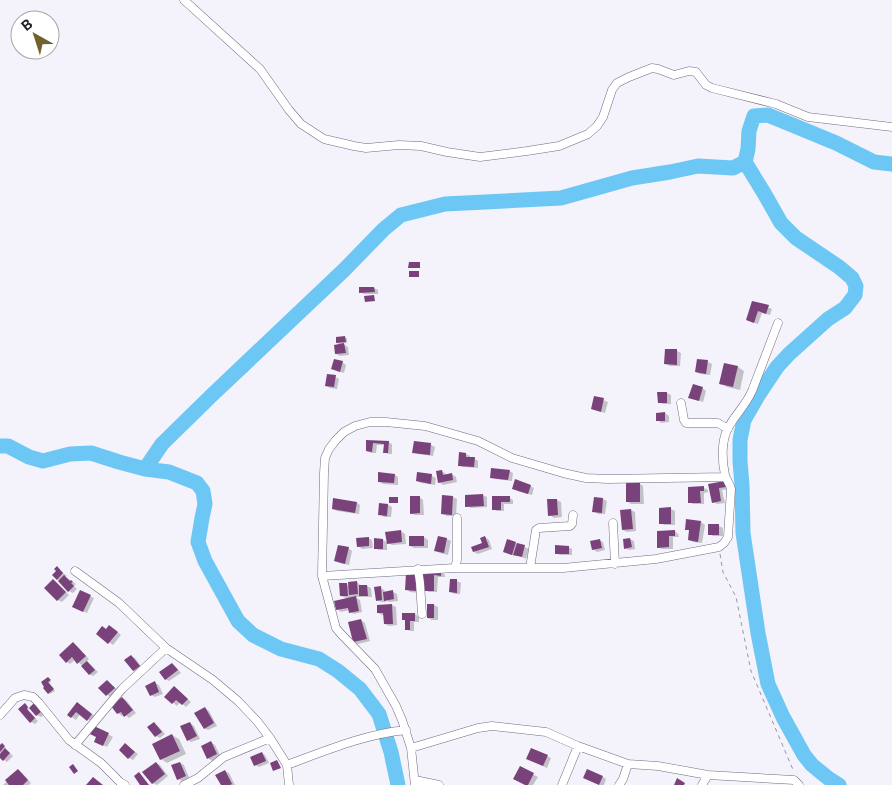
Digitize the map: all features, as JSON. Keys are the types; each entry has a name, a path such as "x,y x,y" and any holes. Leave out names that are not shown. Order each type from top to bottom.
{"street":[{"path":"184,0 260,69 301,124 324,139 354,146 366,148 399,145 421,146 480,157 559,146 588,134 597,126 603,117 612,90 618,83 652,68 658,68 674,76 689,71 696,72 706,85 712,88 776,104 808,117 892,127"},
{"path":"322,576 418,569 563,568 656,559 720,547 728,537 731,489 730,483 725,477 723,445 728,429 750,396 778,323"},
{"path":"681,403 684,422 718,423 728,429"},
{"path":"439,785 415,782 410,748 400,712 378,673 336,628 322,576 324,473 326,458 332,444 344,432 355,426 370,422 399,423 425,426 478,442 512,458 563,474 586,478 608,480 725,477"},
{"path":"530,568 536,530 539,528 570,526 573,515"},
{"path":"455,568 457,518"},
{"path":"613,523 615,564"},
{"path":"418,569 422,614"},
{"path":"76,571 120,603 166,648 226,690 247,710 270,738 287,765 289,785"},
{"path":"74,745 122,690 166,648"},
{"path":"0,715 15,698 24,695 33,697 74,745 97,760 125,785"},
{"path":"410,748 478,728 492,726 546,732 628,764 658,766 708,775 796,783"},
{"path":"287,765 333,748 385,733 406,730"},
{"path":"184,785 198,778 224,757 270,738"},
{"path":"562,785 578,746"},
{"path":"619,785 628,764"},
{"path":"702,785 708,775"}],"path":[{"path":"720,547 723,572 736,597 751,671 794,771 796,783"}],"building":[{"path":"409,262 420,262 420,268 408,268"},
{"path":"409,271 419,271 419,277 409,277"},
{"path":"359,287 374,287 375,292 359,293"},
{"path":"374,295 375,301 365,302 364,296"},
{"path":"752,301 769,305 766,314 758,311 754,323 746,320"},
{"path":"345,336 346,342 336,343 336,337"},
{"path":"344,343 346,353 335,354 334,345"},
{"path":"665,349 677,349 677,365 664,364"},
{"path":"334,359 343,361 340,372 331,369"},
{"path":"697,359 708,360 706,374 695,372"},
{"path":"724,363 738,366 733,387 719,384"},
{"path":"327,374 336,375 334,387 325,386"},
{"path":"693,384 703,387 699,401 688,398"},
{"path":"657,392 667,392 667,403 658,403"},
{"path":"594,396 604,398 601,412 591,409"},
{"path":"665,412 665,421 656,421 656,413"},
{"path":"366,440 389,441 388,453 383,453 384,444 373,443 372,452 366,451"},
{"path":"414,441 431,443 430,455 412,453"},
{"path":"459,452 466,453 466,457 475,457 474,467 458,466"},
{"path":"491,468 510,470 508,480 490,478"},
{"path":"442,470 443,475 452,473 453,480 438,483 436,471"},
{"path":"378,472 395,474 394,483 378,482"},
{"path":"417,472 432,474 431,484 416,481"},
{"path":"515,479 531,485 528,494 512,489"},
{"path":"725,481 726,487 719,488 721,501 712,503 708,484"},
{"path":"626,482 640,482 640,502 626,502"},
{"path":"704,486 704,491 700,491 701,503 688,503 688,487"},
{"path":"483,494 484,506 465,507 465,495"},
{"path":"442,495 453,496 452,515 441,514"},
{"path":"410,496 420,496 420,513 410,514"},
{"path":"492,496 510,496 510,502 501,502 501,510 492,510"},
{"path":"389,497 398,497 398,503 389,503"},
{"path":"594,497 603,498 602,513 592,512"},
{"path":"333,498 357,502 355,513 332,509"},
{"path":"547,499 557,499 558,515 548,516"},
{"path":"379,503 388,504 387,516 378,515"},
{"path":"671,507 671,524 659,524 659,508"},
{"path":"631,509 633,529 622,530 620,510"},
{"path":"686,519 701,521 698,542 688,540 689,530 685,530"},
{"path":"708,524 719,524 719,535 708,535"},
{"path":"401,530 402,542 387,544 385,532"},
{"path":"675,530 675,536 669,536 669,547 657,548 657,531"},
{"path":"409,536 424,536 424,546 409,546"},
{"path":"438,536 447,538 444,553 434,551"},
{"path":"485,536 489,547 473,552 471,547 482,543 480,538"},
{"path":"369,537 369,546 357,547 356,538"},
{"path":"374,538 383,539 383,549 374,549"},
{"path":"630,538 632,547 624,549 623,539"},
{"path":"507,539 516,542 512,555 503,552"},
{"path":"600,539 602,548 592,550 590,541"},
{"path":"517,543 525,545 522,557 513,555"},
{"path":"338,545 349,547 345,564 334,561"},
{"path":"555,545 569,546 569,554 555,554"},
{"path":"57,566 63,573 57,580 52,575 56,571 54,569"},
{"path":"422,571 441,571 441,576 434,575 434,591 424,591"},
{"path":"406,574 418,575 416,591 405,590"},
{"path":"64,575 73,582 71,583 74,586 68,592 58,581"},
{"path":"53,579 66,592 57,601 44,588"},
{"path":"450,579 457,579 457,593 449,592"},
{"path":"357,581 358,594 349,595 348,582"},
{"path":"339,583 347,583 348,596 340,596"},
{"path":"359,585 367,585 368,596 359,596"},
{"path":"381,586 382,600 376,601 374,587"},
{"path":"80,590 91,595 83,612 72,607"},
{"path":"393,590 394,599 384,601 383,592"},
{"path":"356,596 359,611 349,613 348,608 336,610 334,601"},
{"path":"392,604 393,624 384,624 383,613 377,613 377,605"},
{"path":"427,604 434,604 434,618 427,618"},
{"path":"402,613 415,613 415,621 410,621 410,630 405,630 405,620 402,620"},
{"path":"361,619 367,639 353,642 348,622"},
{"path":"109,625 118,632 108,644 96,634 102,626 106,629"},
{"path":"73,642 86,656 77,664 72,657 66,663 59,655"},
{"path":"131,655 140,666 133,671 124,660"},
{"path":"87,661 95,670 89,675 81,666"},
{"path":"172,663 178,670 165,680 159,672"},
{"path":"48,677 51,680 48,682 54,689 48,694 41,682"},
{"path":"107,680 115,688 106,696 98,688"},
{"path":"155,681 159,692 150,696 145,686"},
{"path":"174,686 188,699 182,705 176,700 172,704 164,697"},
{"path":"122,697 133,710 124,717 121,712 117,714 111,706"},
{"path":"35,702 42,711 36,716 29,708"},
{"path":"77,702 92,714 87,721 76,712 71,718 67,715"},
{"path":"25,703 28,707 27,709 35,718 30,723 18,709"},
{"path":"205,707 214,723 204,729 194,713"},
{"path":"154,722 162,732 155,737 147,727"},
{"path":"190,722 197,736 187,741 180,726"},
{"path":"94,726 109,733 103,746 94,742 96,737 90,734"},
{"path":"172,734 180,751 160,760 152,744"},
{"path":"211,741 217,754 207,759 201,746"},
{"path":"2,743 5,746 0,752 0,745"},
{"path":"125,743 135,752 128,759 119,750"},
{"path":"5,748 10,753 3,761 0,758 0,754"},
{"path":"531,748 548,755 543,766 526,759"},
{"path":"262,752 266,761 254,766 250,757"},
{"path":"277,760 281,768 273,771 270,763"},
{"path":"156,762 165,774 152,784 142,772"},
{"path":"180,762 186,776 177,780 171,765"},
{"path":"73,764 78,771 74,774 69,767"},
{"path":"520,766 534,773 528,785 513,779"},
{"path":"18,769 28,780 23,785 9,785 5,780"},
{"path":"587,769 603,776 599,785 583,778"},
{"path":"225,770 232,784 230,785 221,785 215,775"},
{"path":"139,772 149,785 140,785 134,776"},
{"path":"93,777 103,785 86,785"},
{"path":"677,778 685,783 684,785 674,785"}],"waterway":[{"path":"145,469 162,444 344,270 384,229 401,215 445,204 561,198 632,178 698,166 733,168 745,162 749,131 754,116 768,115 836,143 874,162 892,164"},
{"path":"745,162 781,223 796,238 839,267 852,278 856,286 855,295 845,308 828,319 777,367 744,420 740,440 743,533 758,633 768,684 783,717 804,755 812,765 839,785"},
{"path":"0,446 8,446 29,457 43,461 70,454 91,453 145,469 169,472 197,483 203,491 205,504 198,542 205,561 238,621 253,635 281,649 319,659 338,671 360,689 379,714 391,752 398,785"}]}
